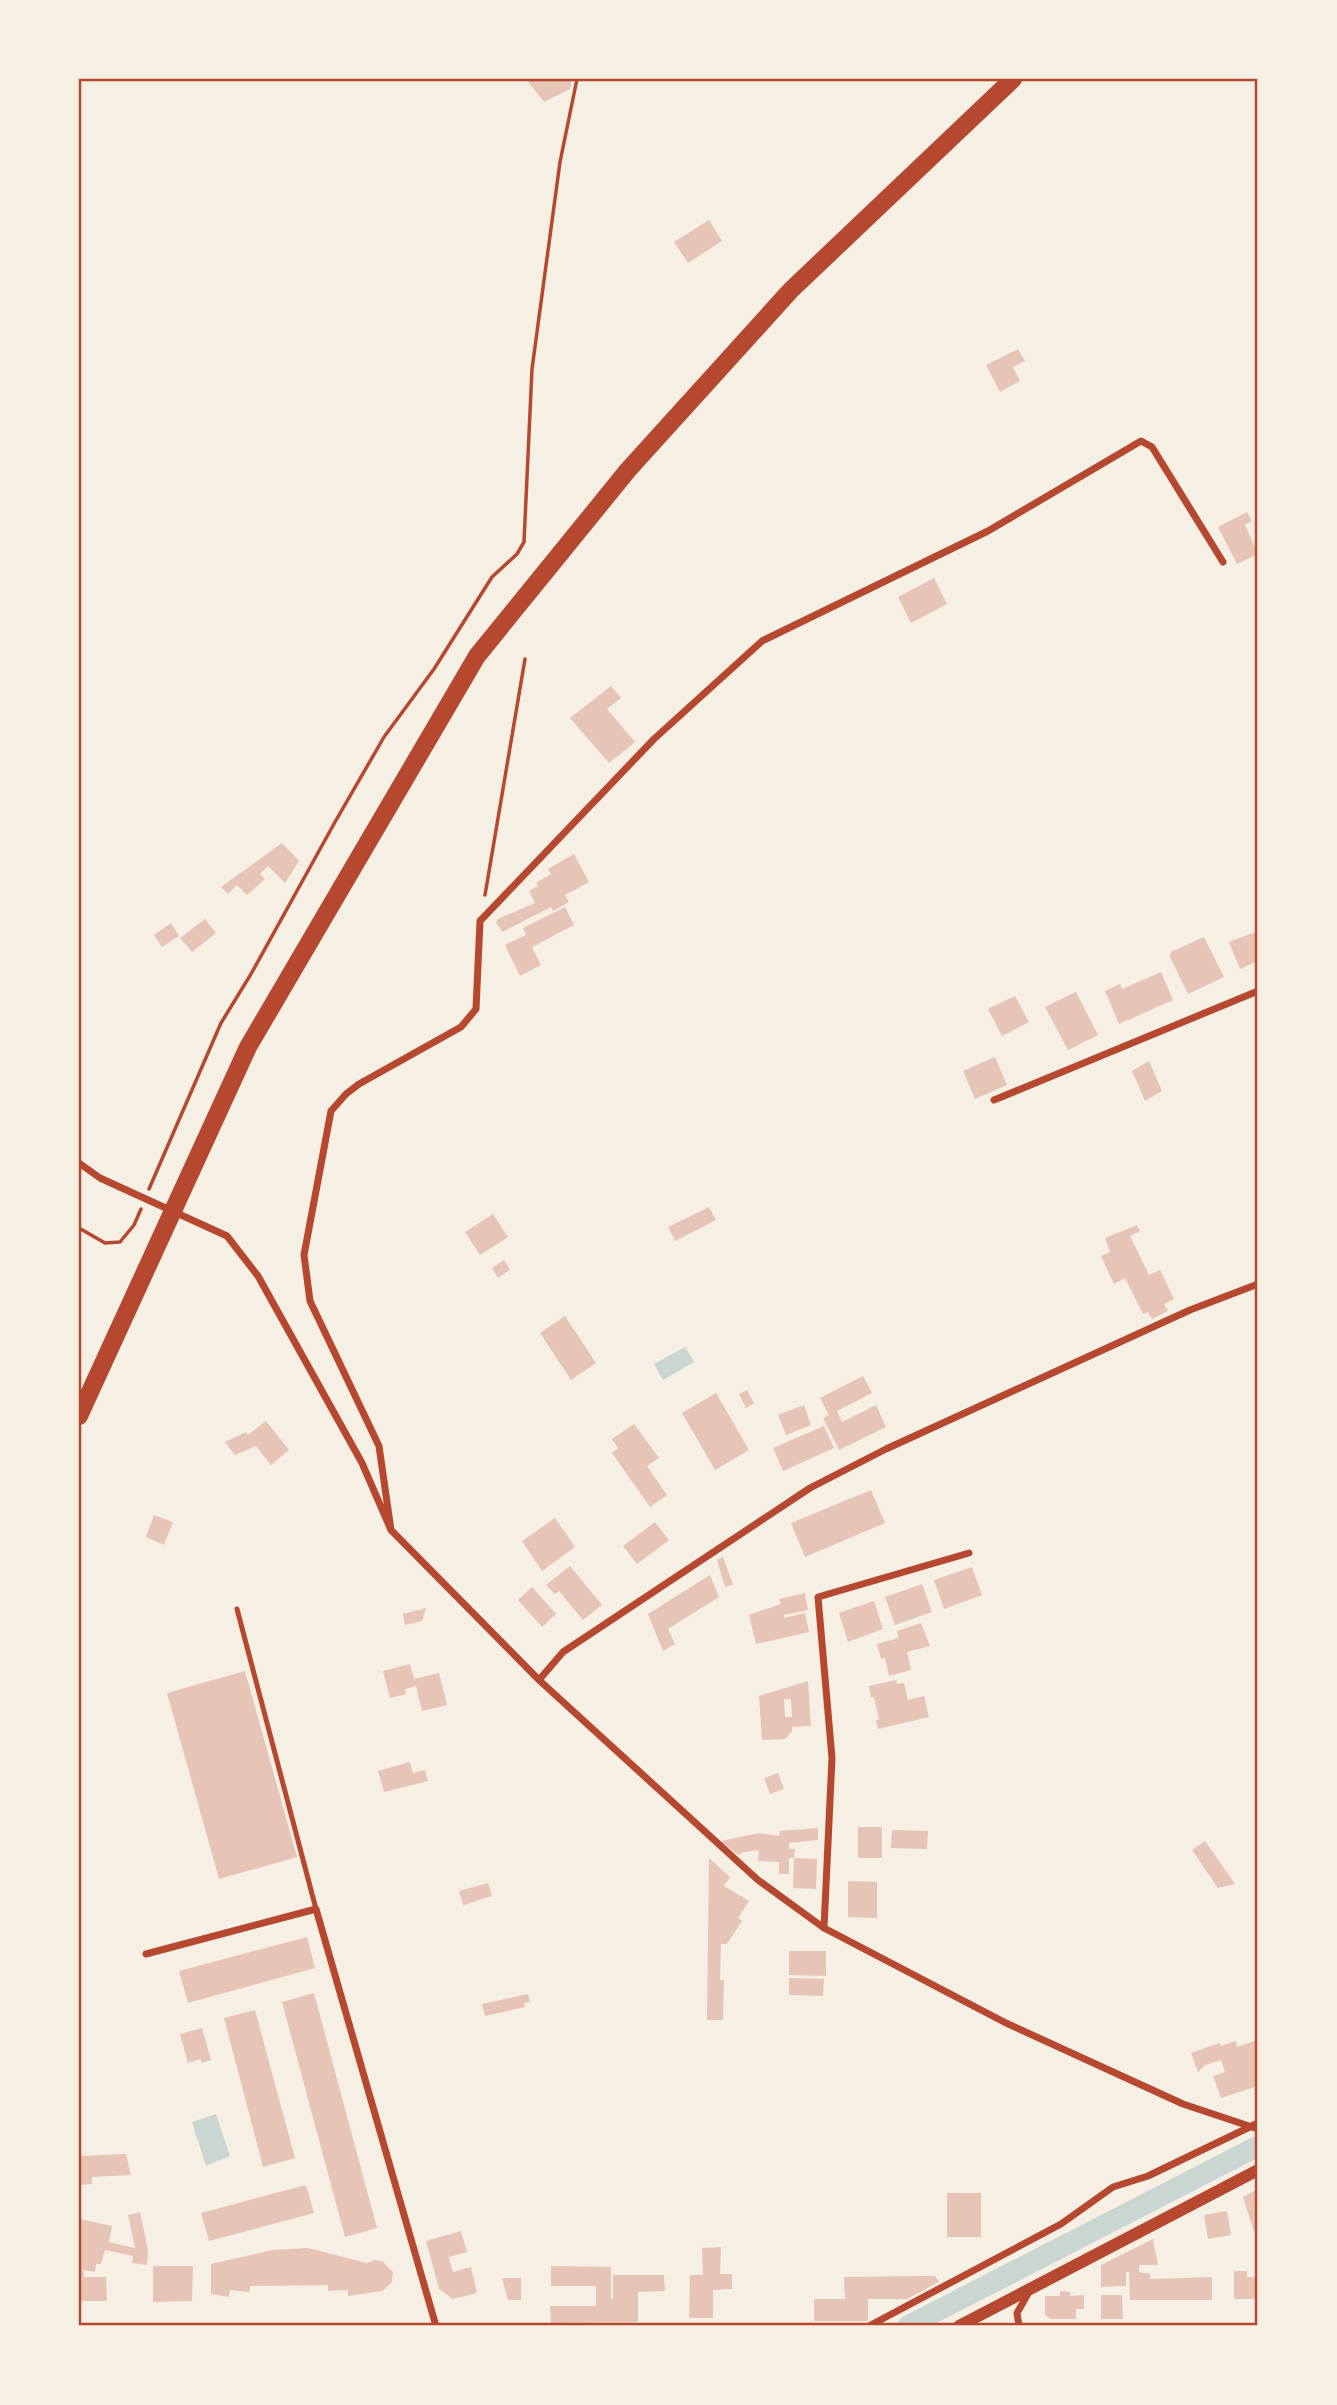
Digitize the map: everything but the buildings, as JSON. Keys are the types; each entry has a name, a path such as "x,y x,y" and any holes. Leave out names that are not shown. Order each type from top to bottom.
{"highway":[{"path":"79,1416 247,1047 478,656 628,470 790,290 1013,79"}],"street":[{"path":"391,1530 379,1446 310,1301 303,1255 331,1111 359,1084 461,1027 476,1009 480,921 654,739 762,641 988,531 1141,441 1152,447 1223,562"},
{"path":"994,1100 1258,991"},
{"path":"79,1163 100,1178 227,1236 258,1276 362,1463 391,1530 539,1680 758,1880 824,1928 1006,2023 1183,2104 1256,2126"},
{"path":"539,1680 564,1652 810,1488 886,1449 1190,1310 1258,1284"},
{"path":"824,1928 832,1758 818,1597 969,1553"},
{"path":"146,1954 316,1909 436,2326"},
{"path":"869,2326 1060,2224 1113,2187 1148,2176 1256,2126"},
{"path":"959,2326 1258,2170"},
{"path":"1019,2326 1017,2312 1031,2289"}],"lane":[{"path":"237,1609 316,1909"}],"path":[{"path":"148,1190 221,1023 384,737 435,669 492,577 517,554 524,542 532,369 560,162 577,79"},
{"path":"480,921 525,659"},
{"path":"79,1228 105,1243 120,1242 134,1225 144,1202"}],"shaded area":[{"path":"685,1347 694,1362 663,1380 654,1364"},
{"path":"216,2114 230,2156 206,2166 192,2122"}],"waterway":[{"path":"908,2326 1258,2146"}]}
